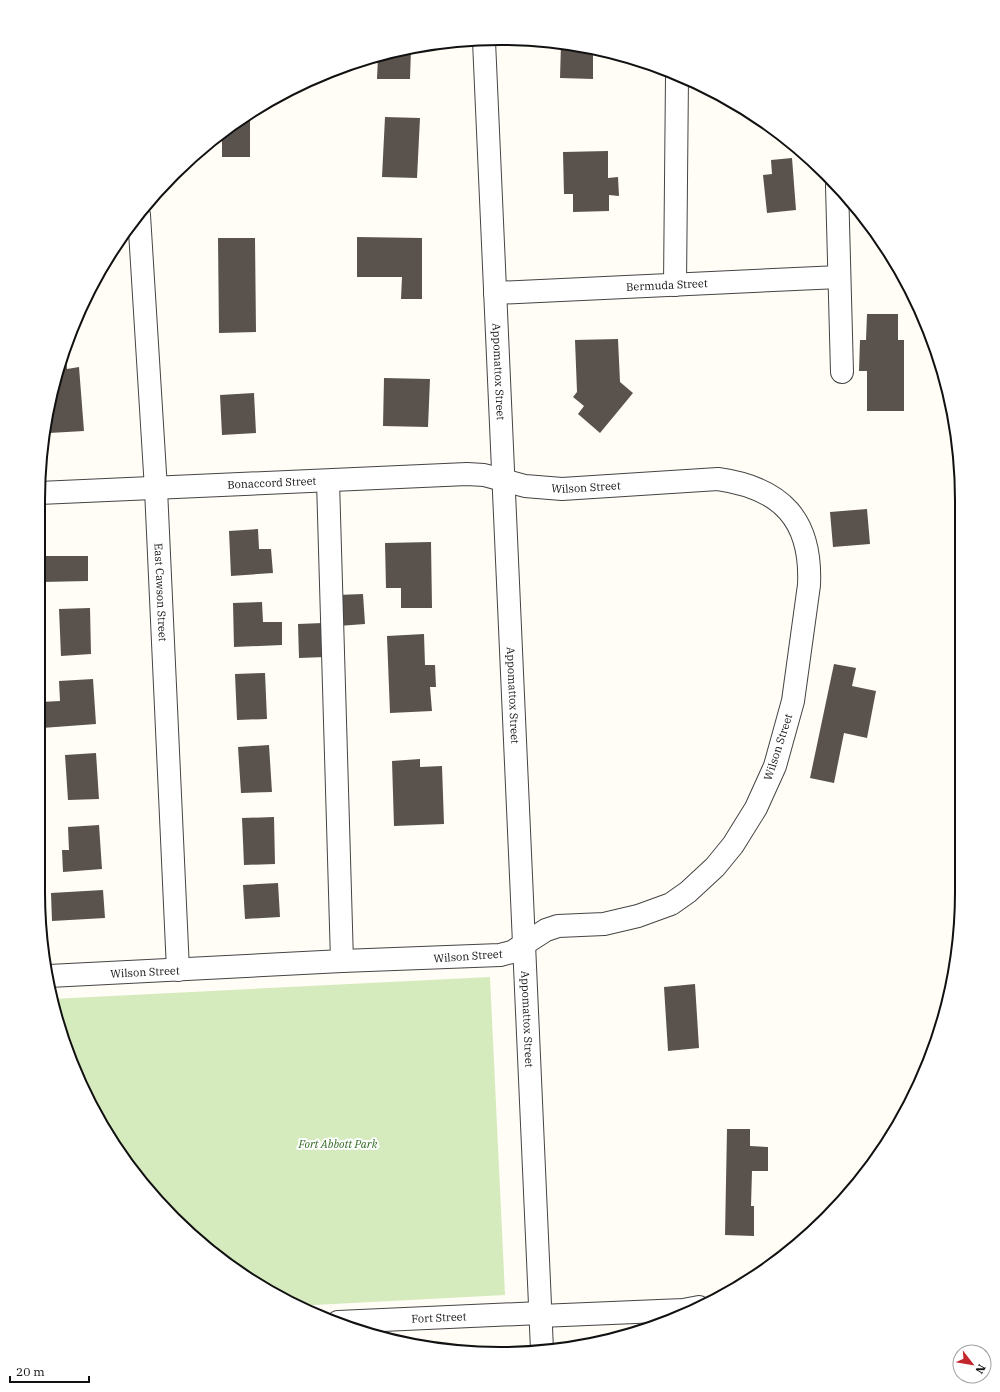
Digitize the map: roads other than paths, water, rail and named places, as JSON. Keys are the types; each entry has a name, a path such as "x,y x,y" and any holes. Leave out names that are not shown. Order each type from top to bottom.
{"street":[{"name":"Appomattox Street","path":"484,46 542,1345"},
{"path":"675,285 678,82"},
{"path":"838,196 842,372"},
{"name":"East Cawson Street","path":"139,222 156,489 178,970"},
{"name":"Bermuda Street","path":"495,293 839,277"},
{"name":"Bonaccord Street","path":"45,493 467,474 484,475 503,481"},
{"name":"Wilson Street","path":"53,976 342,961 484,957 500,955 512,952 546,930 558,926 604,924 638,916 671,904 688,892 715,867 733,845 756,808 772,773 793,701 810,568 805,539 796,518 782,503 759,490 737,482 718,479 562,489 525,486 503,481"},
{"path":"328,481 342,961"},
{"name":"Fort Street","path":"367,1327 540,1315 678,1310"}],"park label":[{"name":"Fort Abbott Park","path":"338,1144"}]}
